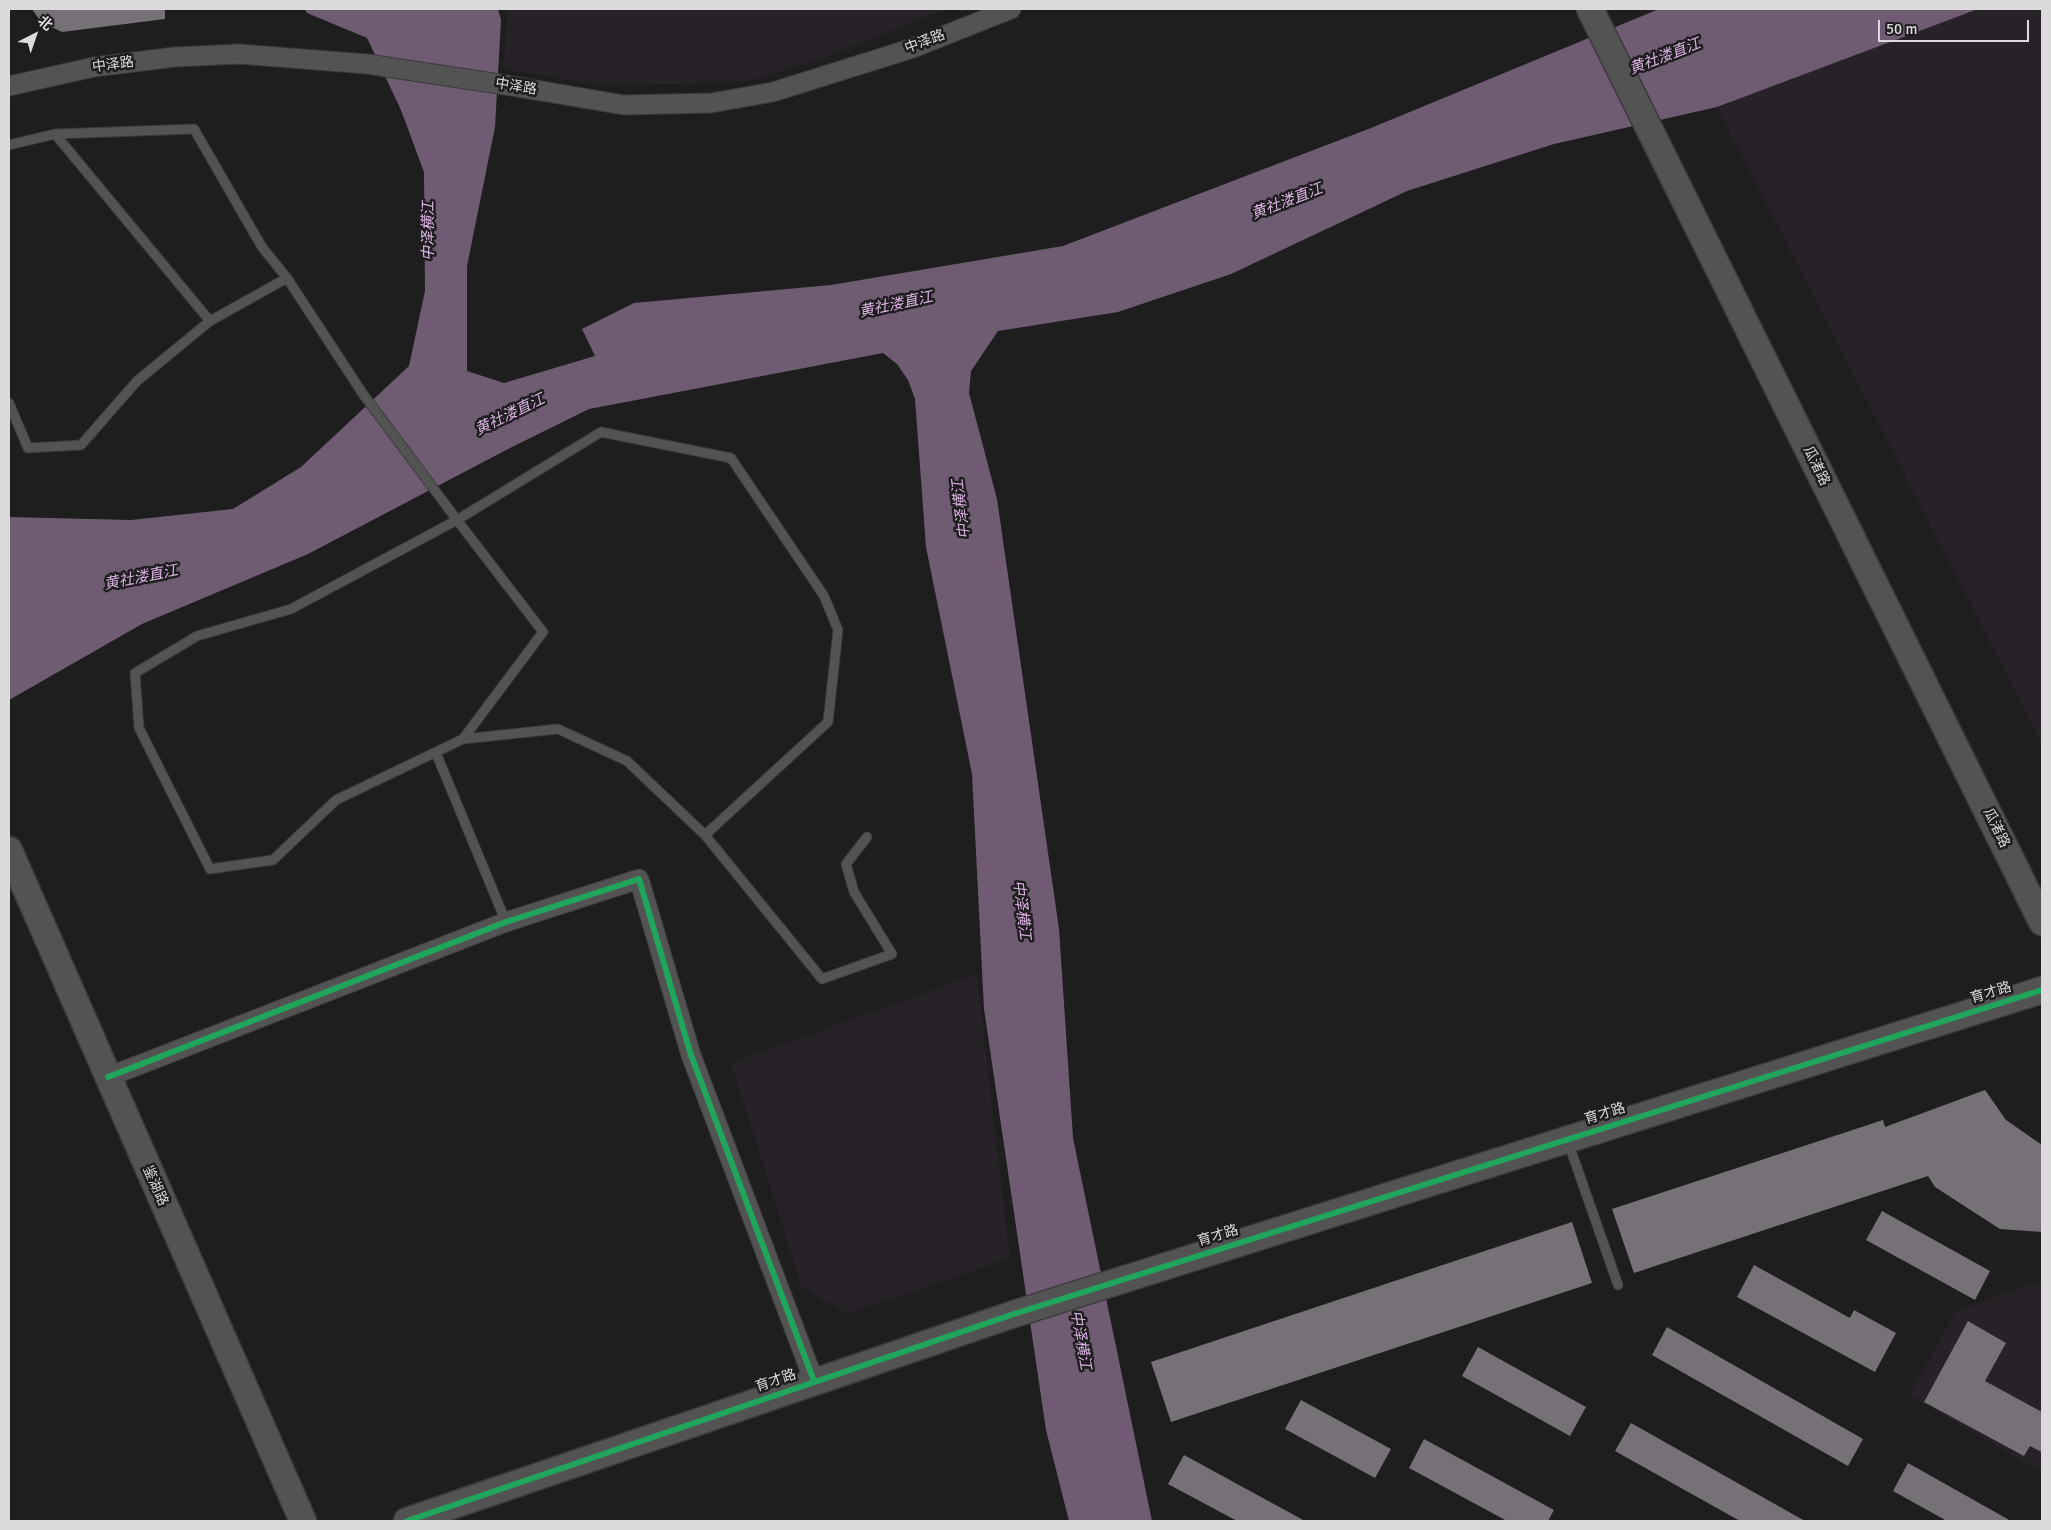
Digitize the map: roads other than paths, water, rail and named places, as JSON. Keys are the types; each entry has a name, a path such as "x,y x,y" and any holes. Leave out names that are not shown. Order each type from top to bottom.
{"street":[{"name":"中泽路","path":"11,80 175,57 239,54 366,64 624,105 711,102 782,90 912,48 1011,9"},
{"name":"瓜渚路","path":"1590,9 2042,922"},
{"name":"鉴湖路","path":"9,850 303,1521"},
{"path":"108,1078 506,922 639,879 691,1055 814,1381"},
{"name":"育才路","path":"407,1521 1014,1314 2042,990"}],"lane":[{"path":"9,145 56,134 194,129 262,247 287,278 363,394 543,632 464,739"},
{"path":"56,134 210,321"},
{"path":"9,403 28,448 81,445 137,381 210,321 287,278"},
{"path":"705,835 828,722 838,630 824,596 731,458 601,432 457,520 291,609 197,636 135,673 139,728 210,869 273,860 336,800 464,739 558,729 627,761 705,835 822,979 892,954 854,892 846,864 866,837"},
{"path":"436,753 506,922"},
{"path":"1567,1140 1618,1285"}],"water":[{"path":"305,9 498,9 501,20 495,127 467,266 467,371 504,383 595,356 582,329 634,303 831,285 1063,246 1371,128 1659,9 1978,9 1717,107 1554,144 1407,191 1231,274 1118,312 998,331 971,371 969,393 997,499 1059,929 1073,1138 1152,1521 1069,1521 1046,1430 984,1009 972,774 926,547 915,399 908,380 897,364 883,353 589,409 510,448 308,554 142,624 9,700 9,517 131,520 233,509 301,467 409,366 425,291 424,172 401,110 367,38 307,13"}],"water label":[{"name":"黄社溇直江","path":"1665,57"},
{"name":"黄社溇直江","path":"1287,202"},
{"name":"中泽横江","path":"429,231"},
{"name":"黄社溇直江","path":"896,305"},
{"name":"黄社溇直江","path":"510,415"},
{"name":"中泽横江","path":"962,509"},
{"name":"黄社溇直江","path":"141,578"},
{"name":"中泽横江","path":"1021,910"},
{"name":"中泽横江","path":"1080,1340"}]}
